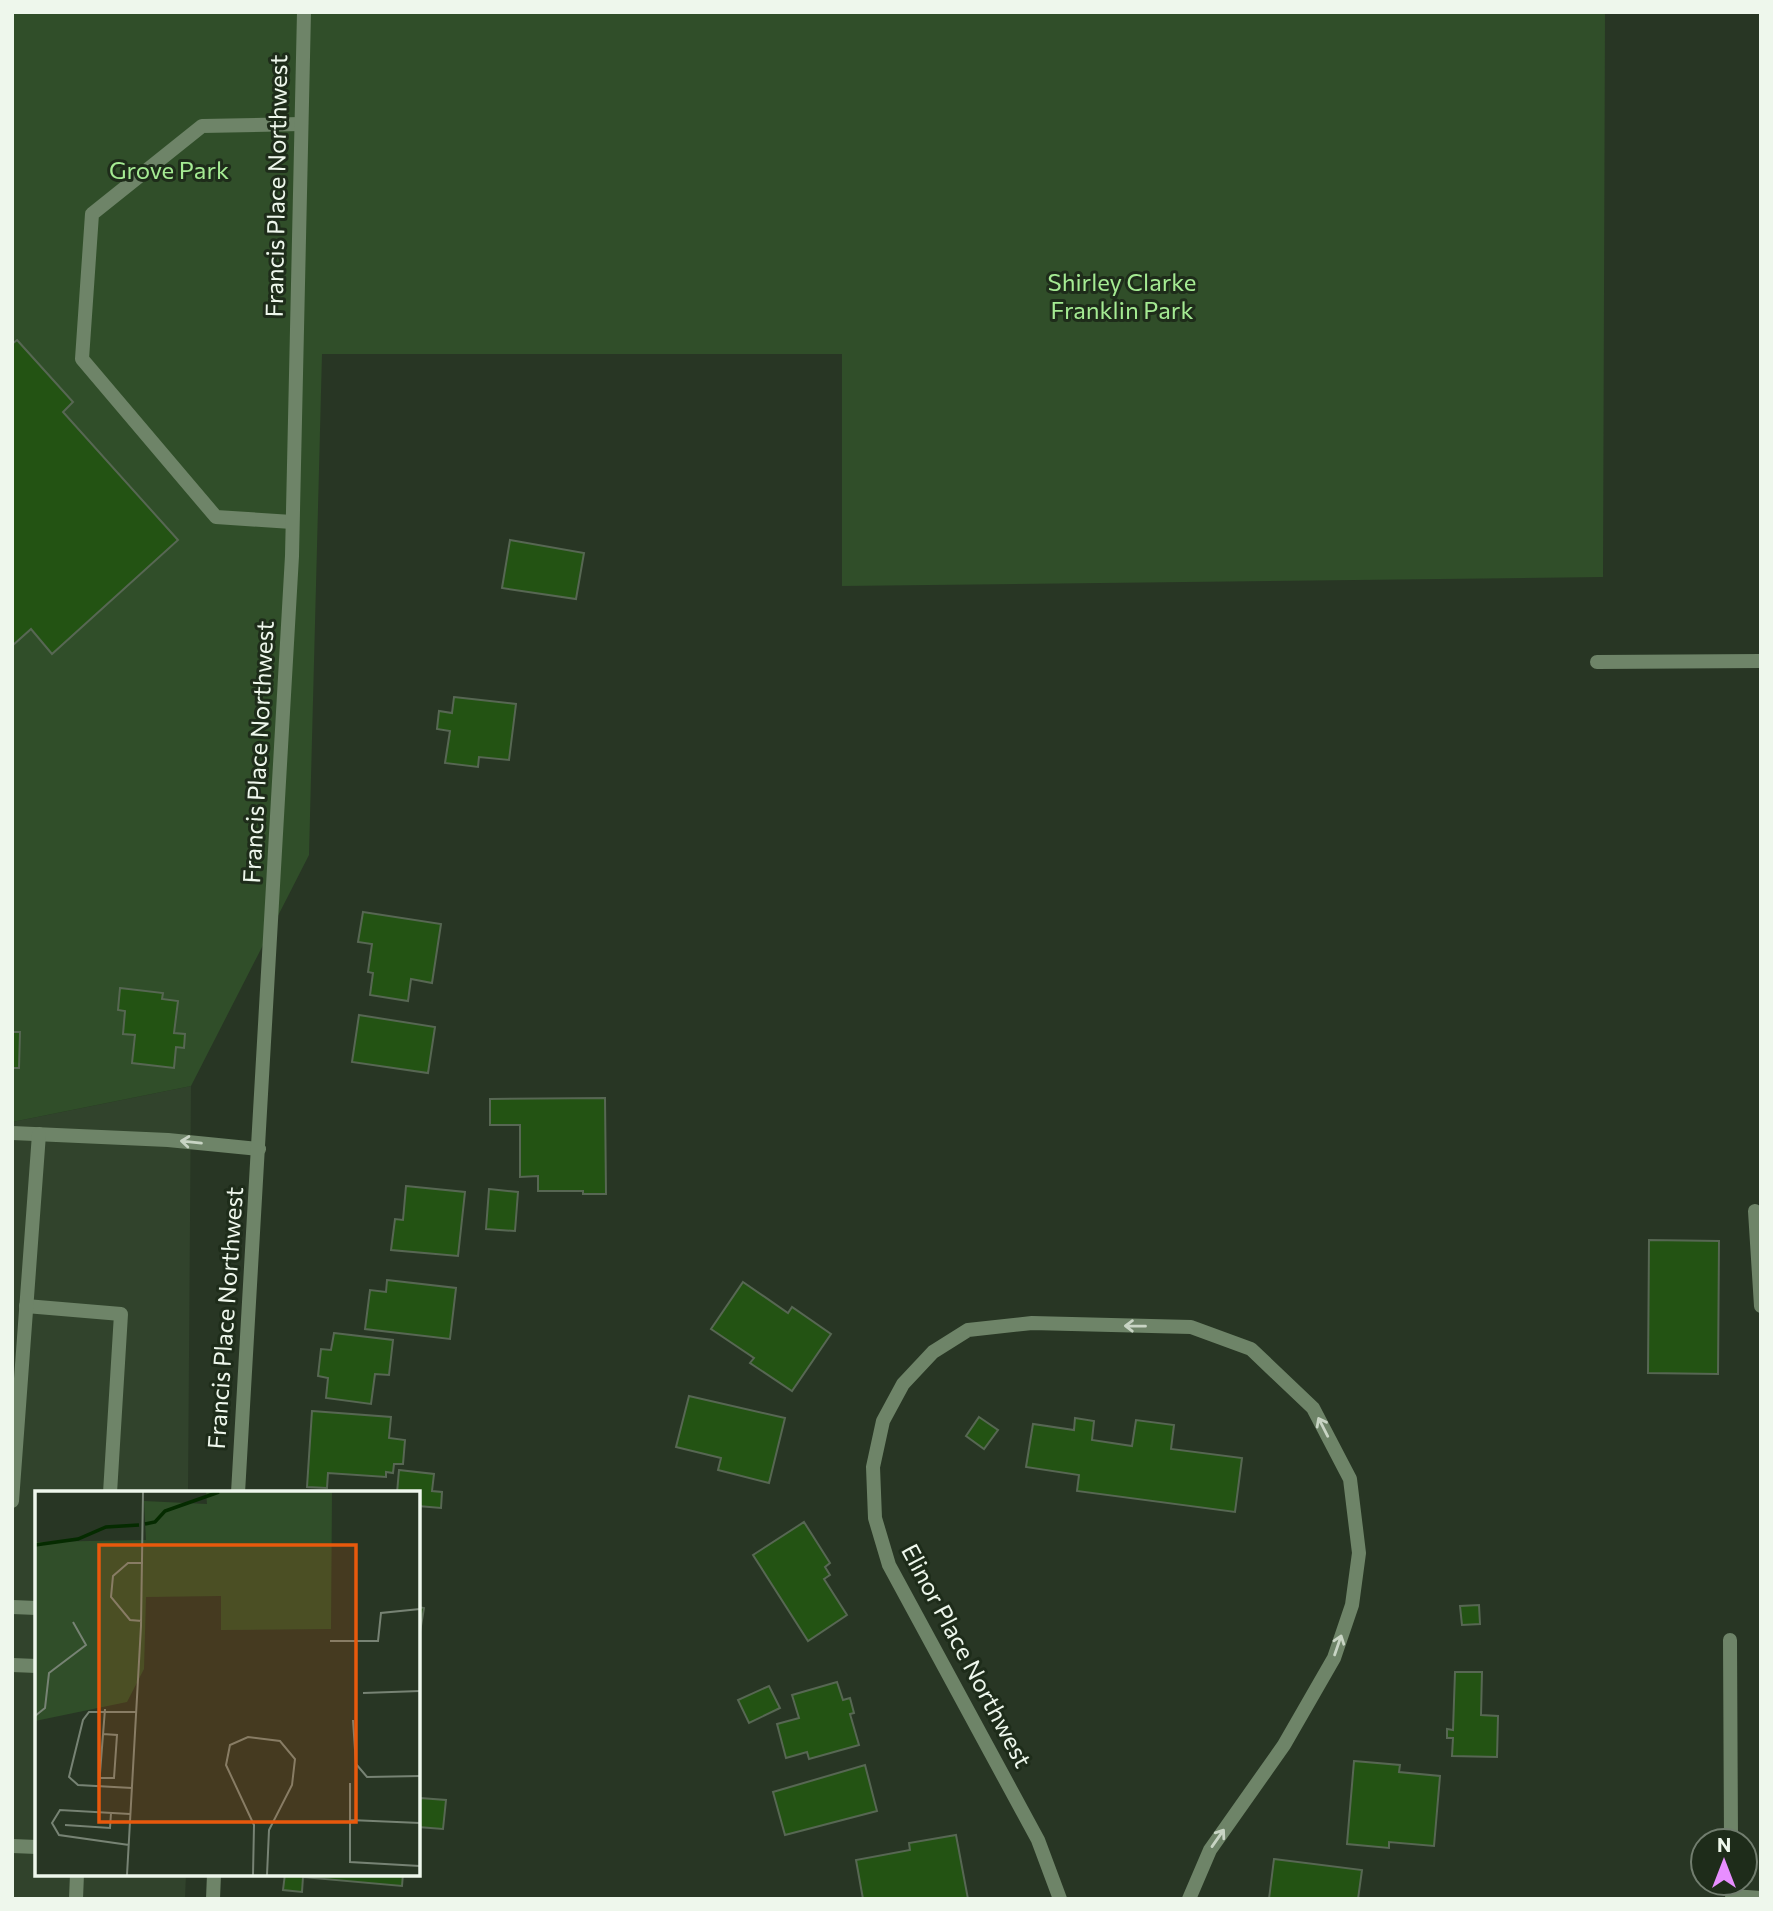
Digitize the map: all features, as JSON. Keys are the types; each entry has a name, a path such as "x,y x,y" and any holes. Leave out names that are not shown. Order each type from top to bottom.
{"street":[{"name":"Francis Place Northwest","path":"238,1491 292,522 304,12"},
{"path":"292,522 216,517 82,359 92,214 202,126 301,124"},
{"path":"1597,663 1761,661"},
{"path":"12,1133 168,1140 259,1149"},
{"path":"12,1501 39,1134"},
{"path":"1755,1211 1761,1306"},
{"path":"26,1306 121,1314 110,1491"},
{"name":"Elinor Place Northwest","path":"1059,1899 1038,1840 889,1565 875,1517 873,1467 883,1421 903,1384 933,1352 968,1331 1032,1323 1191,1327 1251,1349 1313,1408 1350,1479 1359,1553 1352,1605 1334,1658 1284,1745 1210,1850 1189,1899"},
{"path":"12,1608 35,1608"},
{"path":"1730,1640 1731,1827"},
{"path":"12,1665 35,1666"},
{"path":"12,1846 35,1847"},
{"path":"76,1899 77,1876"},
{"path":"213,1899 214,1876"}],"shaded area":[{"path":"191,1086 188,1491 35,1491 35,1876 186,1876 185,1899 12,1899 12,1122"}],"green space":[{"name":"Shirley Clarke Franklin Park","path":"12,12 1605,12 1603,577 842,586 842,354 322,354 309,855 191,1086 12,1122"}],"building":[{"path":"17,340 73,402 63,412 178,540 52,654 31,629 12,646 12,344"},
{"path":"510,540 584,553 576,599 502,588"},
{"path":"454,697 516,704 509,760 479,757 478,767 445,763 450,731 437,729 439,711 452,713"},
{"path":"363,912 441,924 432,983 411,979 408,1001 370,995 373,973 368,972 372,944 358,942"},
{"path":"120,988 163,993 162,999 178,1001 174,1033 185,1034 184,1048 176,1047 174,1068 132,1063 135,1035 123,1034 125,1011 118,1010"},
{"path":"359,1015 435,1027 428,1073 352,1062"},
{"path":"12,1032 20,1032 19,1068 12,1068"},
{"path":"605,1098 606,1194 538,1191 538,1176 520,1177 520,1125 490,1125 490,1099"},
{"path":"406,1186 465,1192 458,1256 391,1250 395,1219 403,1220"},
{"path":"489,1189 518,1192 515,1231 486,1229"},
{"path":"1649,1240 1719,1241 1718,1374 1648,1373"},
{"path":"387,1280 456,1288 450,1339 365,1329 370,1290 386,1292"},
{"path":"743,1282 788,1313 792,1307 831,1334 792,1391 750,1363 754,1358 711,1329"},
{"path":"334,1333 393,1340 389,1375 375,1374 371,1404 326,1398 328,1378 318,1376 321,1349 331,1350"},
{"path":"689,1396 785,1418 769,1483 718,1470 721,1458 676,1447"},
{"path":"312,1411 391,1417 389,1438 405,1440 403,1464 394,1464 393,1473 386,1472 386,1477 328,1473 327,1488 307,1487"},
{"path":"979,1417 998,1430 984,1449 966,1436"},
{"path":"1075,1418 1094,1421 1092,1440 1132,1446 1136,1420 1174,1425 1171,1449 1242,1458 1235,1512 1077,1491 1079,1475 1026,1467 1033,1424 1074,1430"},
{"path":"399,1470 434,1474 432,1491 442,1492 441,1508 420,1506 420,1491 397,1491"},
{"path":"804,1522 830,1563 825,1567 830,1575 824,1579 847,1615 808,1641 753,1555"},
{"path":"1479,1605 1480,1624 1462,1625 1460,1606"},
{"path":"420,1607 424,1608 420,1632"},
{"path":"1455,1672 1482,1672 1481,1715 1498,1716 1497,1757 1452,1756 1453,1738 1447,1738 1447,1729 1453,1730"},
{"path":"837,1682 843,1700 850,1698 854,1713 850,1714 859,1745 809,1759 807,1752 786,1758 777,1724 799,1718 792,1695"},
{"path":"769,1686 780,1708 749,1723 738,1700"},
{"path":"1354,1761 1400,1765 1399,1772 1440,1776 1434,1846 1389,1842 1389,1848 1347,1844"},
{"path":"865,1765 877,1811 785,1835 773,1792"},
{"path":"420,1798 446,1800 443,1829 420,1827"},
{"path":"956,1835 968,1899 863,1899 856,1860 910,1850 909,1843"},
{"path":"1274,1859 1362,1870 1358,1899 1269,1899"},
{"path":"285,1876 403,1876 402,1886 303,1877 302,1892 283,1890"}],"park label":[{"name":"Grove Park","path":"169,171"}]}
